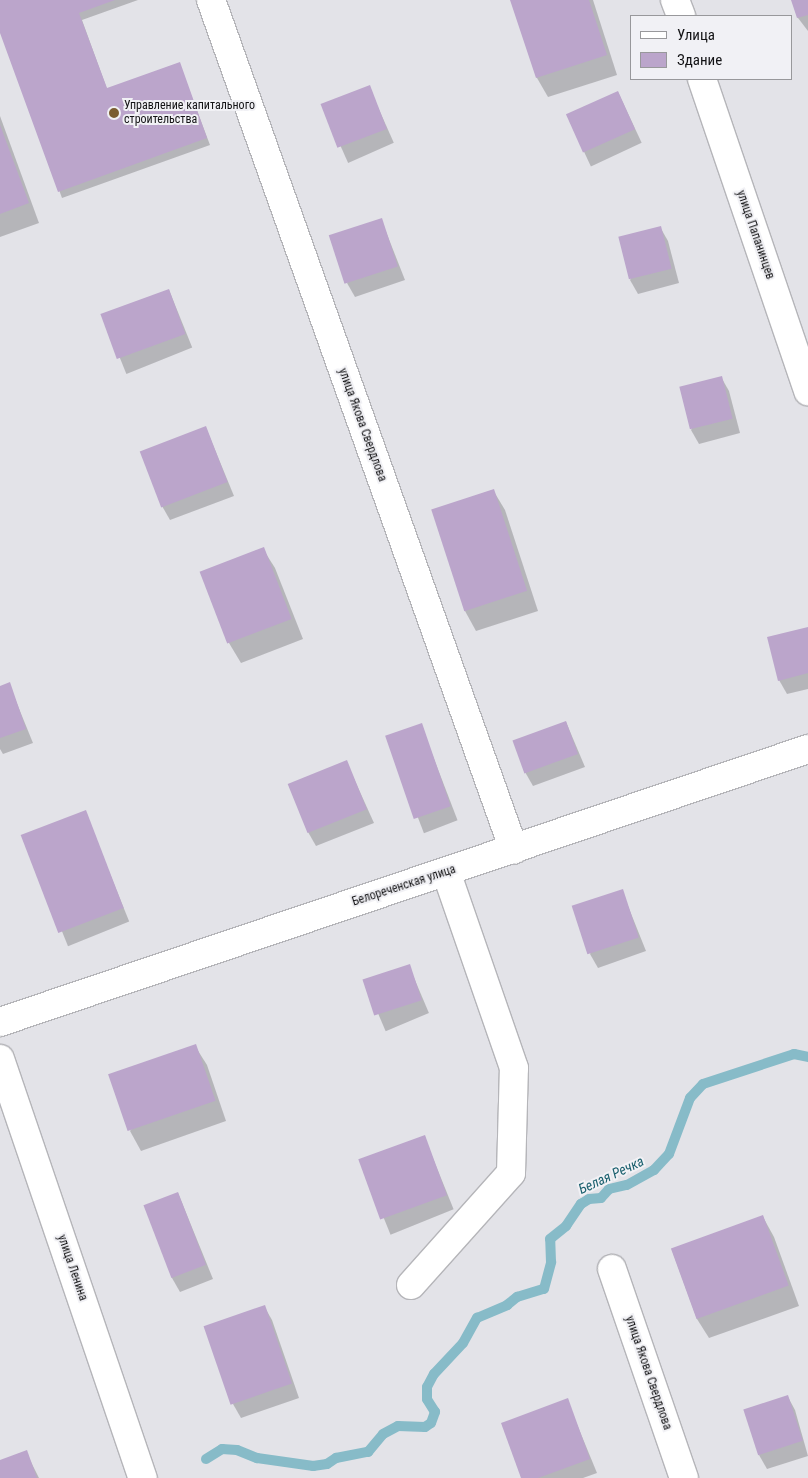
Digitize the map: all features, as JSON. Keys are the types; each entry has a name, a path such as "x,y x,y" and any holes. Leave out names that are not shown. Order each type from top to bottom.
{"street":[{"name":"улица Якова Свердлова","path":"211,0 514,850"},
{"path":"675,0 681,15"},
{"name":"улица Папанинцев","path":"702,80 808,391"},
{"name":"Белореченская улица","path":"0,1022 514,850 808,749"},
{"path":"411,1285 511,1173 514,1068 446,872"},
{"name":"улица Ленина","path":"0,1059 143,1478"},
{"name":"улица Якова Свердлова","path":"612,1269 684,1478"}],"building":[{"name":"Управление капитального строительства","path":"0,0 115,0 79,13 107,88 180,62 207,138 58,192 0,33"},
{"path":"510,0 589,0 607,55 536,78"},
{"path":"791,0 808,0 808,15 797,18"},
{"path":"370,85 387,129 337,148 321,104"},
{"path":"618,91 635,129 583,153 566,114"},
{"path":"0,125 29,203 0,214"},
{"path":"382,218 398,267 345,284 329,235"},
{"path":"661,226 672,269 629,279 618,237"},
{"path":"169,289 185,334 117,359 100,314"},
{"path":"722,376 733,419 690,429 679,387"},
{"path":"206,426 228,482 161,507 140,451"},
{"path":"494,489 527,591 464,611 431,509"},
{"path":"264,547 292,619 227,644 200,572"},
{"path":"808,627 808,673 778,681 767,637"},
{"path":"10,682 26,729 0,738 0,686"},
{"path":"566,721 578,754 524,773 512,740"},
{"path":"422,723 451,806 414,819 385,736"},
{"path":"347,760 367,809 308,833 288,784"},
{"path":"86,810 124,908 58,933 21,835"},
{"path":"623,889 639,938 587,954 572,906"},
{"path":"410,964 422,1000 374,1016 362,979"},
{"path":"196,1044 216,1101 128,1131 108,1074"},
{"path":"425,1135 447,1195 380,1219 358,1159"},
{"path":"178,1192 206,1265 171,1278 143,1205"},
{"path":"763,1215 789,1285 697,1319 671,1249"},
{"path":"265,1305 292,1383 231,1405 204,1326"},
{"path":"788,1395 803,1441 758,1455 743,1410"},
{"path":"568,1398 590,1459 538,1478 521,1478 501,1423"},
{"path":"27,1450 37,1478 0,1478 0,1460"}],"waterway":[{"name":"Белая Речка","path":"206,1459 222,1449 237,1450 257,1458 313,1466 327,1464 336,1458 368,1452 383,1434 398,1426 425,1427 431,1423 435,1412 427,1399 427,1387 434,1374 463,1343 477,1318 507,1305 517,1297 544,1289 551,1262 550,1239 566,1226 581,1204 589,1199 601,1198 609,1189 627,1185 654,1170 669,1154 690,1098 703,1084 794,1054 808,1057"}],"place":[{"name":"Управление капитального строительства","path":"114,113"}]}
